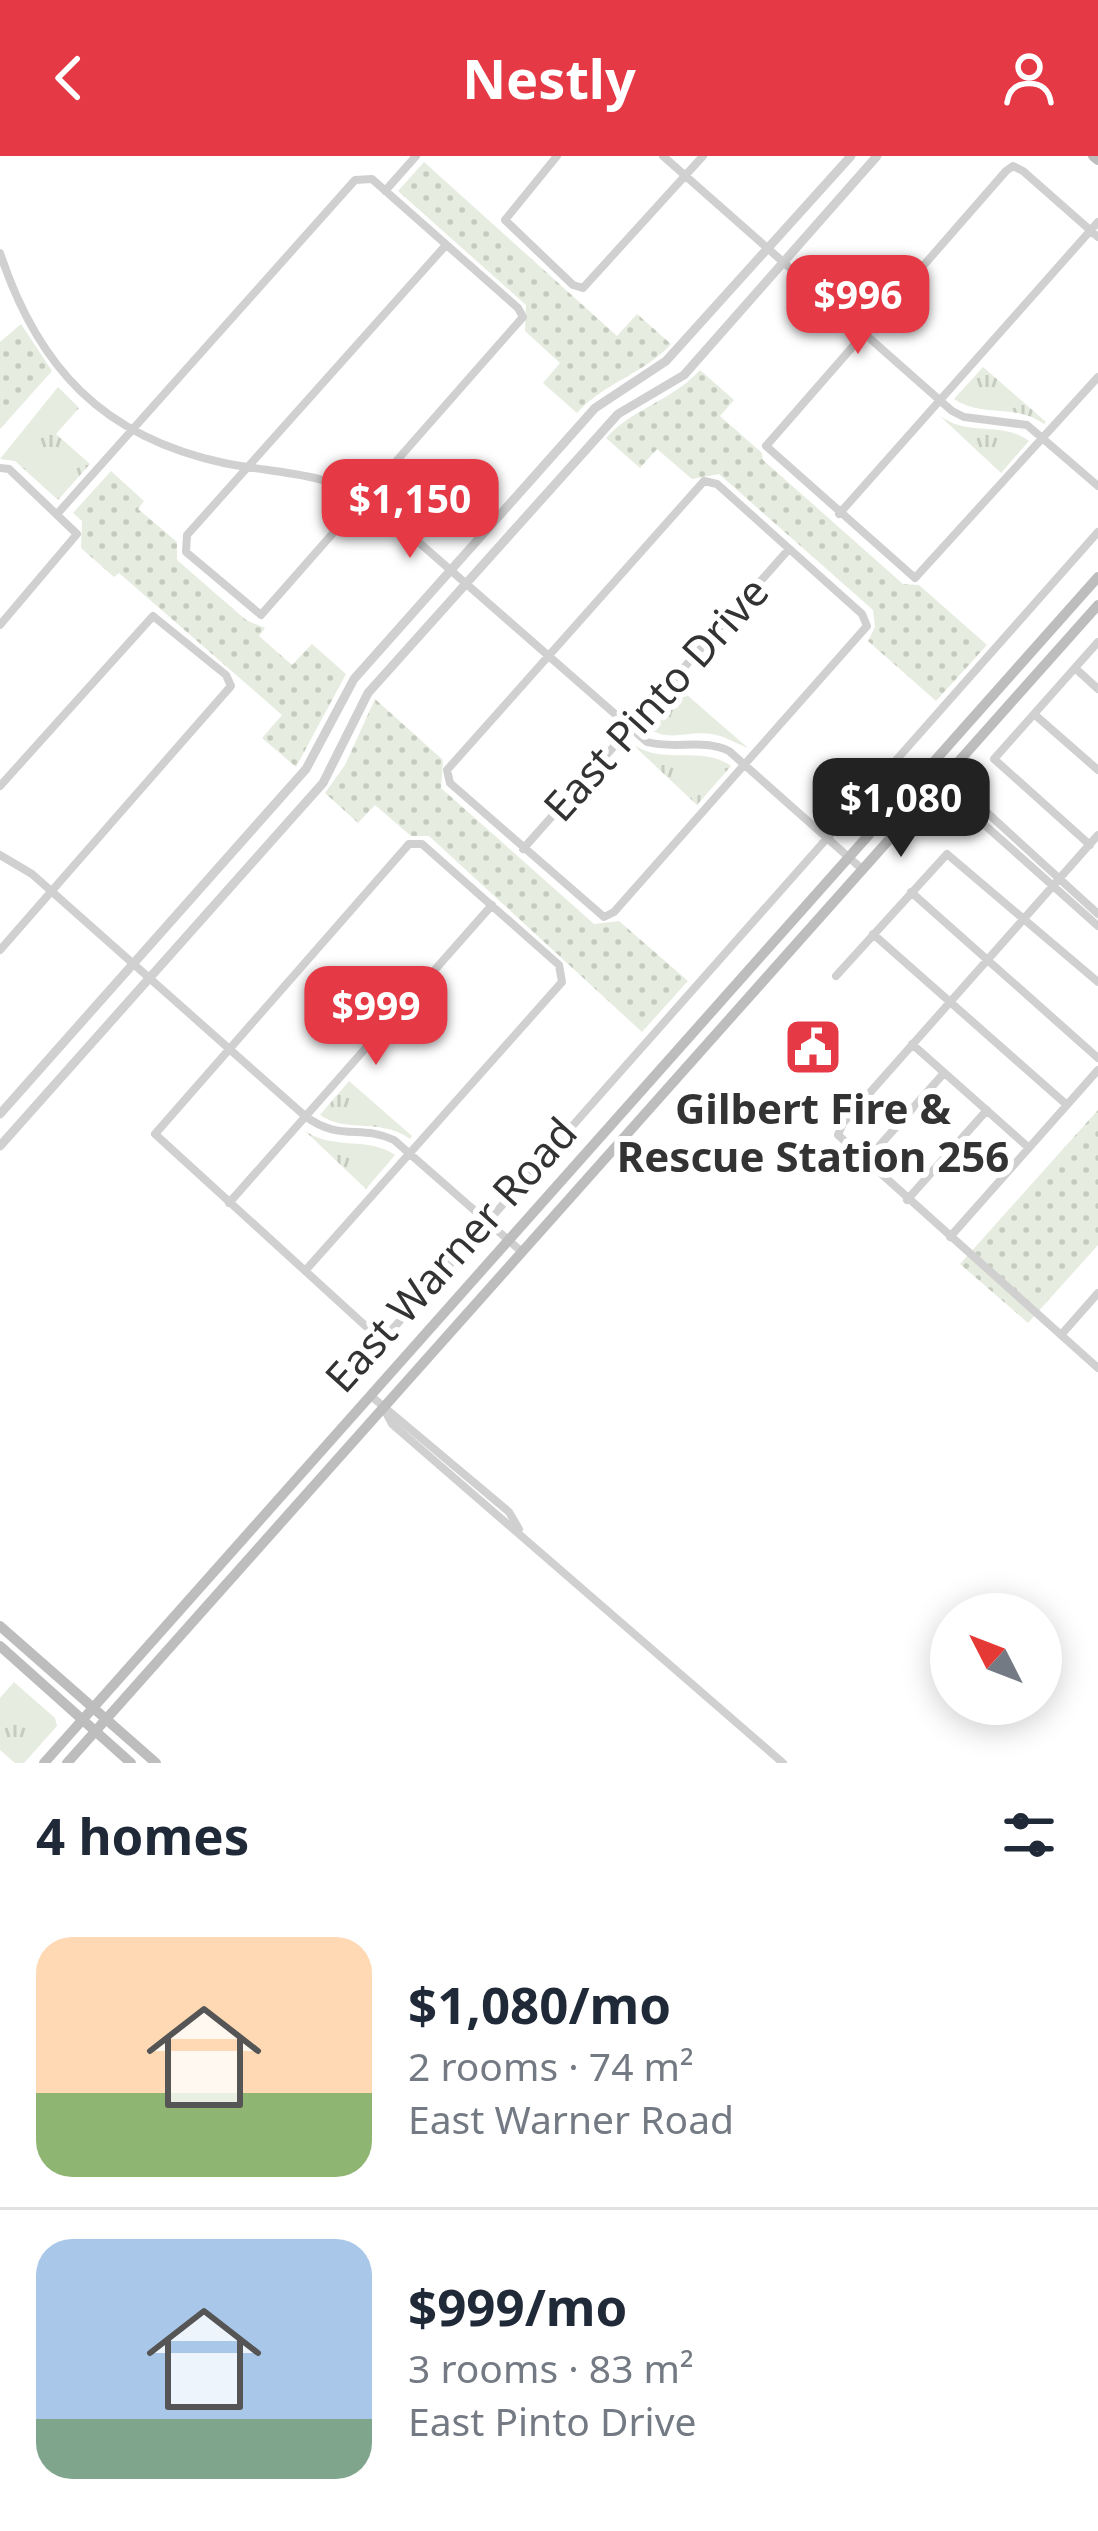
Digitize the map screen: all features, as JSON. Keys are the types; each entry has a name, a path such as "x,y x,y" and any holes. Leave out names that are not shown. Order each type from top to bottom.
{"main road":[{"name":"East Warner Road","path":"44,1763 1098,577"},
{"name":"East Warner Road","path":"67,1763 1098,605"},
{"path":"699,1025 714,1038"},
{"path":"244,1539 256,1551"},
{"path":"0,1626 156,1763"},
{"path":"0,1646 131,1763"}],"street":[{"path":"386,190 416,156"},
{"path":"557,156 505,220 573,285 584,288 704,156"},
{"path":"663,156 940,401 964,418 1015,420 1044,438 1098,486"},
{"path":"0,1114 306,770 354,679 595,408 666,361 851,156"},
{"path":"0,1145 323,783 360,704 466,583 618,414 684,375 877,156"},
{"path":"1094,234 1013,166 766,446 915,578 1098,377"},
{"path":"58,514 363,175 386,190 446,245 523,317 261,615 182,544 446,245"},
{"path":"838,514 1094,234 1098,221"},
{"path":"0,254 31,331 46,353 86,398 132,431 179,450 327,478 367,497 630,728 664,747 716,745 745,764 862,869"},
{"path":"0,625 77,534 1,468"},
{"path":"708,480 789,548 867,622 607,917 523,849 446,775 708,480"},
{"path":"305,1271 562,982 565,972 415,842 154,1134 305,1271 381,1335 1098,532"},
{"name":"East Pinto Drive","path":"523,849 789,548"},
{"path":"0,786 153,616 226,675 231,686 0,950"},
{"path":"1090,845 994,759 1098,642"},
{"path":"1075,668 1098,689"},
{"path":"1034,714 1098,770"},
{"path":"928,768 951,795 1098,914"},
{"path":"1098,836 838,1135 1098,1368"},
{"path":"836,976 947,854 1098,982"},
{"path":"0,855 52,891 304,1116 341,1135 382,1134 522,1252"},
{"path":"1056,883 1098,926"},
{"path":"911,892 1098,1058"},
{"path":"229,1203 492,905"},
{"path":"873,934 1067,1105"},
{"path":"912,1045 1029,1148"},
{"path":"950,1237 1098,1070"},
{"path":"865,1162 944,1073"},
{"path":"908,1200 987,1110"},
{"path":"1060,1335 1098,1293"},
{"path":"1089,1303 1098,1311"},
{"path":"370,1395 407,1438 500,1520 520,1530 783,1763"}],"green space":[{"path":"424,162 617,336 637,314 671,344 577,413 543,383 560,363 525,331 526,305 398,191"},
{"path":"21,324 52,371 0,429 0,342"},
{"path":"983,367 1046,422 954,399"},
{"path":"700,370 734,400 720,416 762,453 763,460 903,584 919,585 987,645 936,701 868,641 875,627 873,610 719,474 692,479 657,449 640,468 606,438"},
{"path":"58,387 79,408 56,434 90,464 58,500 15,461 0,459"},
{"path":"940,416 962,426 1008,432 1029,441 1001,473"},
{"path":"111,471 144,501 138,509 177,542 177,560 246,620 265,628 259,636 292,665 312,644 346,674 296,767 262,738 282,715 119,573 114,577 81,548 82,521 73,513"},
{"path":"679,688 748,748 712,734 670,735 645,726"},
{"path":"375,699 443,760 441,788 594,924 619,921 688,981 642,1032 429,836 411,836 375,805 358,823 325,793 345,765"},
{"path":"631,743 656,754 707,756 731,766 697,805"},
{"path":"349,1081 410,1139 399,1132 342,1124 320,1115"},
{"path":"1098,1110 1098,1245 1028,1323 960,1264"},
{"path":"305,1131 328,1141 374,1146 395,1155 366,1189"},
{"path":"14,1682 55,1718 57,1726 24,1763 15,1763 0,1750 0,1698"}],"place":[{"name":"Gilbert Fire & Rescue Station 256","path":"813,1047"}]}
